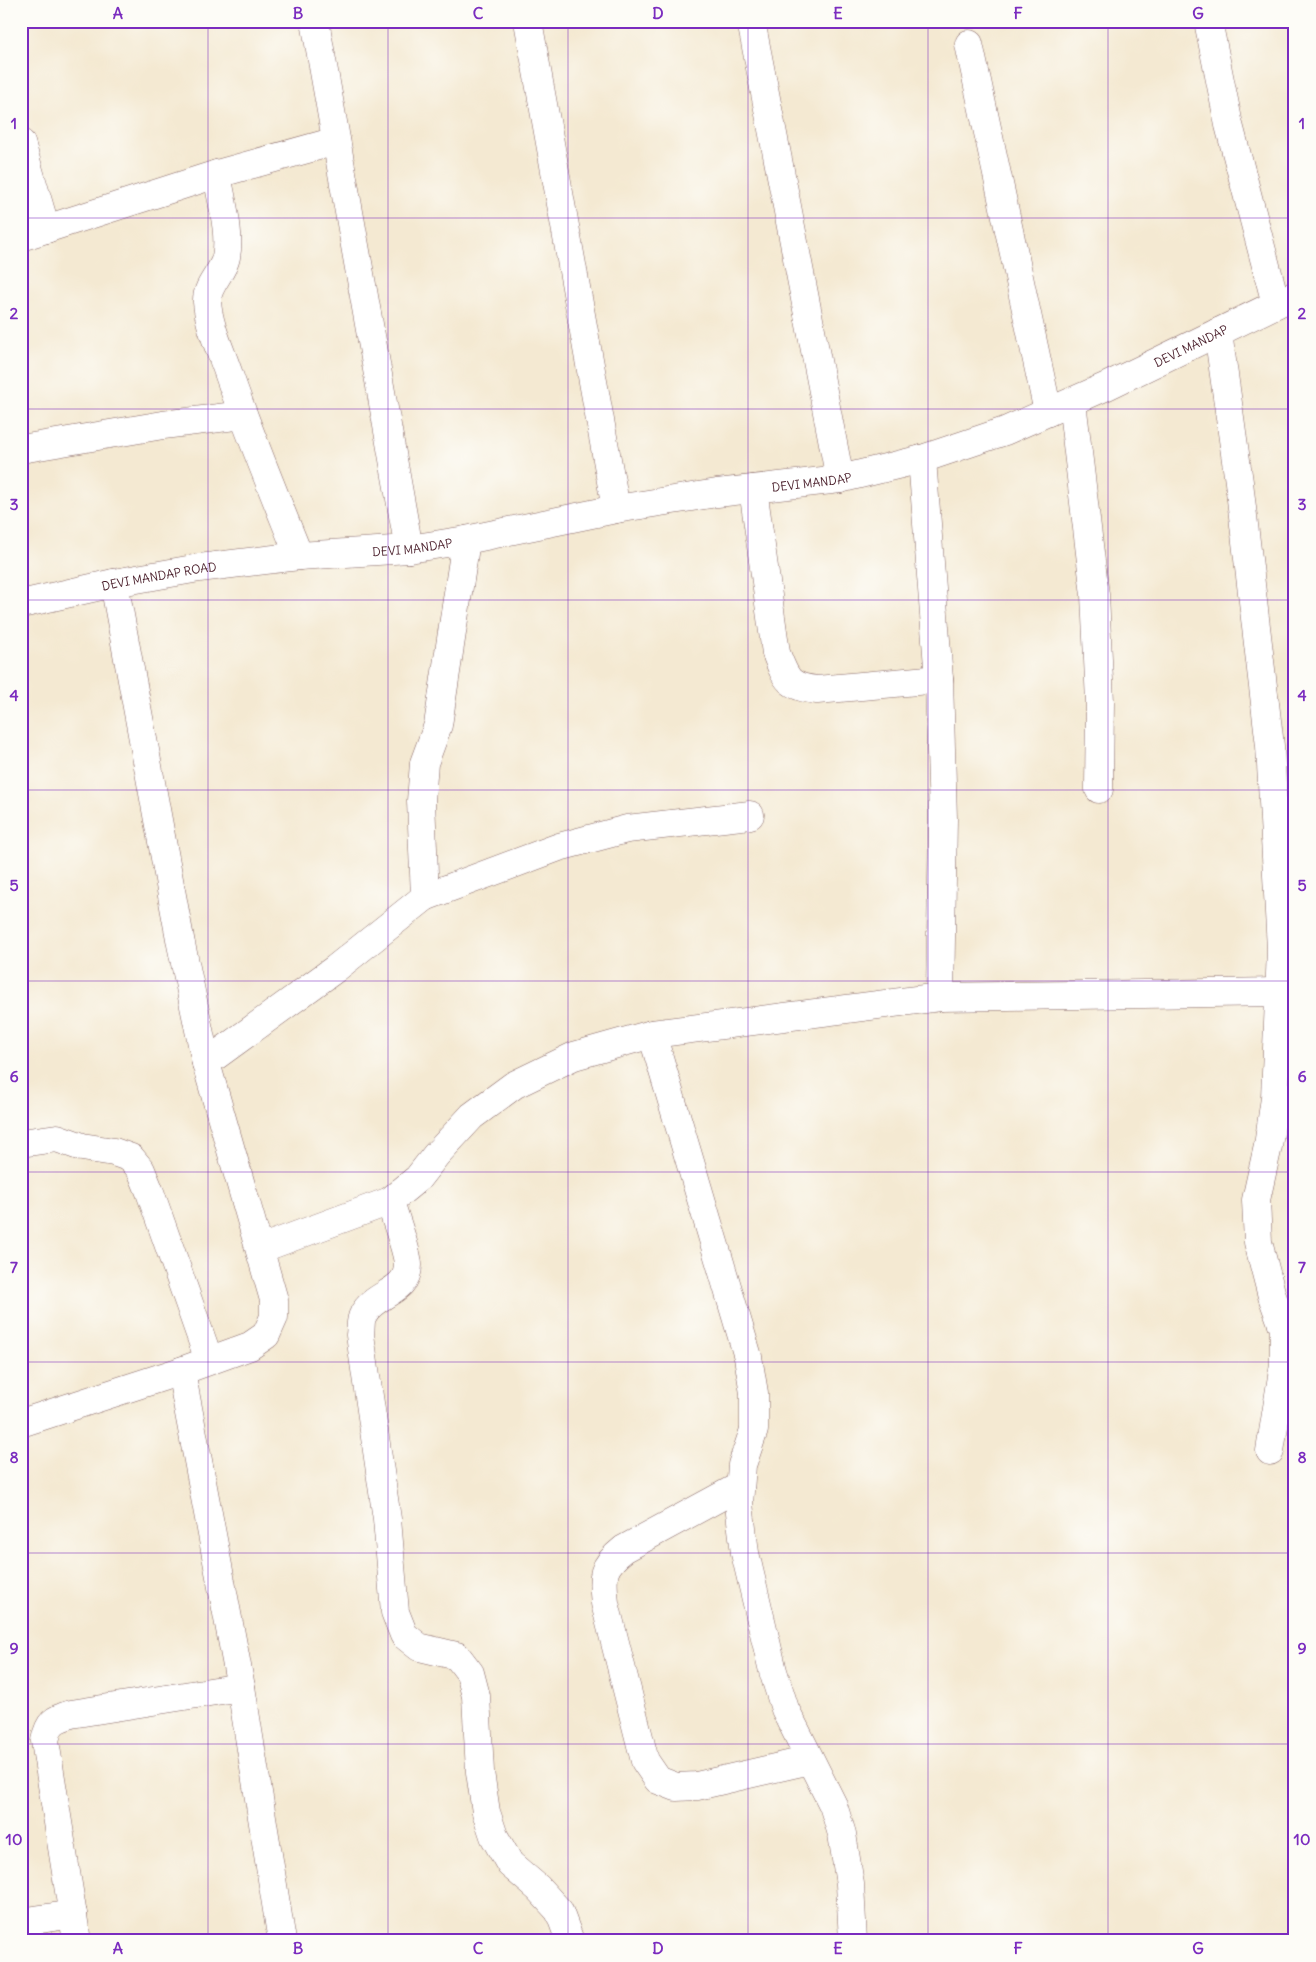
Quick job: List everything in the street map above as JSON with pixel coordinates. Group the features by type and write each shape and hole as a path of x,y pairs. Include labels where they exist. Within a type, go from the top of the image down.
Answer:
{"street":[{"path":"315,21 409,549"},
{"path":"528,21 616,509"},
{"path":"751,21 840,479"},
{"path":"1208,21 1228,124 1285,300"},
{"path":"969,44 1060,407 1095,595 1100,702 1099,789"},
{"path":"21,143 34,233 216,174 336,141"},
{"path":"216,174 228,245 226,259 220,273 211,285 207,299 210,319 243,415 299,556"},
{"name":"DEVI MANDAP","path":"299,556 409,549 466,540 616,509 753,489 840,479 922,459 1005,431 1060,407 1285,300"},
{"path":"1218,332 1239,482 1270,746 1281,949 1275,1098 1268,1146 1256,1200 1258,1242 1272,1296 1284,1329 1284,1364 1270,1451"},
{"path":"21,449 164,425 243,415"},
{"path":"922,459 939,679 943,819 940,997"},
{"path":"753,489 776,653 784,675 799,688 817,690 939,679"},
{"path":"425,897 421,800 424,763 438,725 466,540"},
{"name":"DEVI MANDAP ROAD","path":"21,604 114,583 199,568 299,556"},
{"path":"21,1423 181,1371 250,1346 266,1335 274,1317 274,1300 206,1064 179,934 114,583"},
{"path":"206,1064 335,969 425,897 559,847 627,829 750,815"},
{"path":"260,1249 390,1201 418,1178 436,1155 472,1116 514,1085 574,1056 652,1034 940,997 1280,992"},
{"path":"652,1034 748,1357 754,1393 754,1430 742,1465 738,1504 745,1554 773,1671 785,1709 833,1805 842,1834 850,1884 853,1941"},
{"path":"21,1144 57,1138 82,1147 114,1152 131,1158 141,1170 150,1192 209,1360"},
{"path":"390,1201 408,1264 407,1276 400,1285 372,1303 362,1316 360,1335 387,1519 395,1612 404,1635 420,1647 457,1656 470,1673 476,1696 480,1772 486,1812 494,1836 510,1864 538,1888 559,1911 570,1941"},
{"path":"181,1371 241,1687 282,1941"},
{"path":"740,1486 624,1549 610,1560 602,1579 605,1603 642,1752 645,1761 658,1780 676,1787 697,1786 810,1760"},
{"path":"77,1941 45,1741 48,1728 56,1719 71,1714 241,1687"},
{"path":"21,1922 73,1914"}]}
